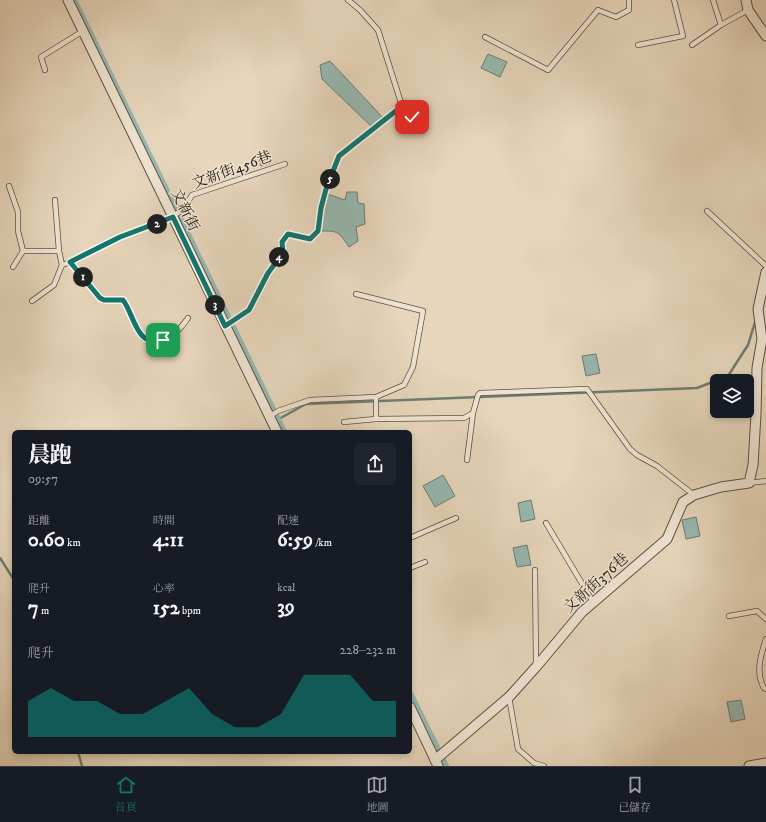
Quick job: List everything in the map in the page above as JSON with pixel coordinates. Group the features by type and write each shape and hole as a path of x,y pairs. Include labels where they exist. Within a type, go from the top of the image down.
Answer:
{"street":[{"name":"文新街","path":"68,0 271,415 276,430"},
{"path":"746,0 748,10 766,36"},
{"path":"749,483 754,465 757,368 762,339 758,313 766,272"},
{"name":"文新街376巷","path":"436,762 453,745 509,697 582,612 667,539 683,502 694,495 721,487 749,483"},
{"path":"412,712 436,762"},
{"path":"751,766 766,763"}],"lane":[{"path":"348,0 360,10 378,30 402,106 412,117"},
{"path":"485,37 548,70 598,10 616,17 629,10 629,0"},
{"path":"638,45 683,36 674,0"},
{"path":"712,0 720,25"},
{"path":"692,45 720,25 748,10"},
{"path":"45,70 41,57 83,32"},
{"path":"226,325 249,310 268,273 283,253 282,242 288,234 310,239 318,231 321,208 326,189 339,156 402,106"},
{"name":"文新街456巷","path":"62,265 120,237 174,216 182,210 192,194 285,164"},
{"path":"9,186 18,212 18,231 23,251 13,267"},
{"path":"32,300 54,285 62,265 59,251 55,200"},
{"path":"707,212 766,266"},
{"path":"23,251 59,251"},
{"path":"70,262 100,298 104,300 123,300 142,336 150,342 163,340 178,331 188,318"},
{"path":"271,415 278,411 310,400 376,398 404,385 413,367 423,310 356,294"},
{"path":"467,460 473,413 480,393 588,390 630,449 637,455 657,466 694,495"},
{"path":"376,398 376,419"},
{"path":"344,422 376,419 464,418 473,413"},
{"path":"749,483 766,481"},
{"path":"412,537 456,518"},
{"path":"546,522 593,602"},
{"path":"412,567 425,562"},
{"path":"535,570 536,667"},
{"path":"729,616 757,611 766,619"},
{"path":"766,639 759,661 761,684 766,689"},
{"path":"509,697 518,749 534,763 544,766"}],"water":[{"path":"488,54 507,62 500,77 481,68"},
{"path":"330,61 385,120 374,129 322,79 320,65"},
{"path":"267,155 270,163 261,166 258,158"},
{"path":"347,192 357,192 358,203 364,204 365,224 356,227 358,241 349,247 339,234 329,231 318,231 325,193 345,200"},
{"path":"596,354 600,373 586,376 582,356"},
{"path":"443,475 455,496 435,507 423,486"},
{"path":"531,500 535,519 521,522 518,503"},
{"path":"696,517 700,536 686,539 682,520"},
{"path":"527,545 531,565 517,567 513,548"},
{"path":"741,700 745,719 731,722 727,702"}],"waterway":[{"path":"73,0 282,430"},
{"path":"277,420 306,404 697,388 728,376 748,345 756,319"},
{"path":"0,558 12,577"},
{"path":"412,699 445,766"},
{"path":"79,754 82,766"}],"route":[{"path":"163,340 150,342 142,336 123,300 104,300 100,298 70,262 120,237 173,217 225,326 249,310 268,273 283,253 282,242 288,234 310,239 318,231 321,208 326,189 339,156 402,106 412,117"}]}
